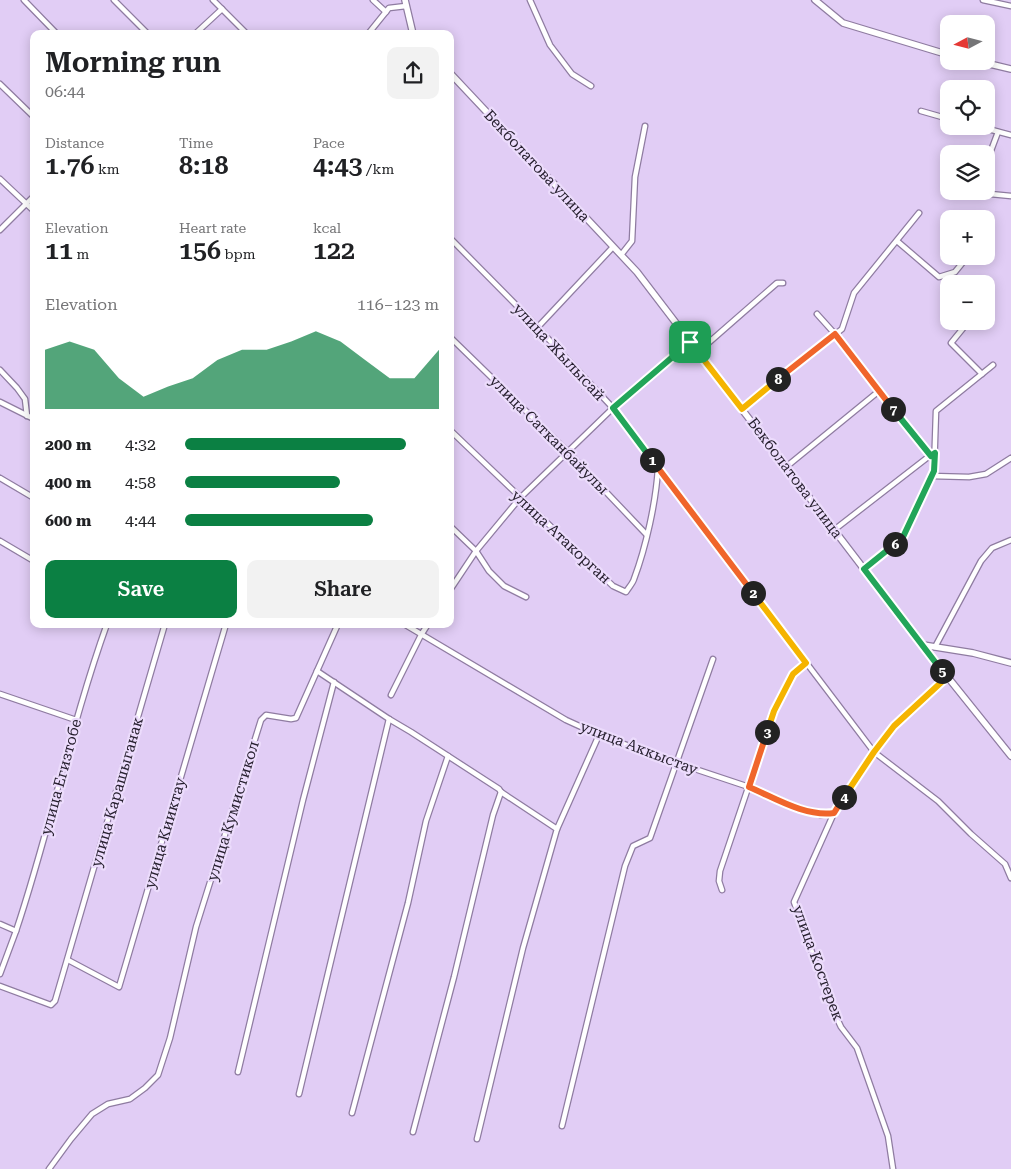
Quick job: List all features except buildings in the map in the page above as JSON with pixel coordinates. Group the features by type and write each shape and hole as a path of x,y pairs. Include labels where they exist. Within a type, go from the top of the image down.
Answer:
{"street":[{"path":"24,0 53,30"},
{"path":"114,0 144,30"},
{"path":"213,0 243,30"},
{"path":"373,0 386,12"},
{"path":"530,0 550,45 572,74 591,86"},
{"path":"815,0 842,23 940,52"},
{"path":"983,0 1011,6"},
{"path":"371,30 389,8 406,3 413,30"},
{"path":"199,30 222,9"},
{"path":"995,65 1011,69"},
{"name":"Бекболатова улица","path":"454,77 637,272 922,645 1011,756"},
{"path":"0,84 30,114"},
{"path":"921,111 940,116"},
{"path":"621,255 632,241 635,177 645,126"},
{"path":"995,131 1011,135"},
{"path":"994,145 998,132"},
{"path":"0,179 30,208"},
{"path":"995,193 1011,196"},
{"path":"0,230 30,200"},
{"path":"742,409 842,329 854,293 919,213"},
{"path":"897,241 939,277 955,272 961,265"},
{"name":"улица Жылысай","path":"454,242 613,408 874,752 938,801 1005,864 1011,878"},
{"path":"537,328 613,247"},
{"path":"698,352 777,283 783,283"},
{"path":"817,314 933,454"},
{"path":"962,330 951,343 982,374"},
{"name":"улица Сатканбайулы","path":"454,341 568,452 646,534"},
{"path":"454,584 476,551 520,498 613,408 690,342"},
{"path":"864,569 903,537 934,471 933,454 936,412 993,365"},
{"path":"0,370 25,399 27,416"},
{"path":"786,467 879,391"},
{"path":"0,403 30,417"},
{"name":"улица Атакорган","path":"454,434 613,586 626,592 634,580 646,534 657,482 658,468"},
{"path":"834,530 933,454"},
{"path":"931,476 969,477 986,474 1011,458"},
{"path":"0,478 30,496"},
{"path":"454,530 476,551 489,571 504,586 526,597"},
{"path":"935,647 981,562 992,548 1011,540"},
{"path":"0,541 30,559"},
{"name":"улица Егизтобе","path":"0,974 16,931 52,812 76,720 106,628"},
{"name":"улица Карашыганак","path":"0,986 50,1005 55,1001 164,628"},
{"name":"улица Кииктау","path":"68,960 120,987 225,628"},
{"name":"улица Кумистикол","path":"49,1169 70,1139 92,1114 108,1104 130,1099 158,1075 170,1038 196,927 261,720 266,715 296,718 336,628"},
{"name":"улица Аккыстау","path":"410,628 566,720 600,735 749,787 820,815 834,813"},
{"path":"391,695 425,628"},
{"path":"922,645 973,653 1011,663"},
{"path":"562,1126 625,866 633,846 650,838 713,659"},
{"path":"722,890 719,881 720,871 774,711 793,674 806,663"},
{"path":"318,671 558,829"},
{"name":"улица Костерек","path":"893,1169 888,1136 857,1048 841,1027 832,1008 794,902 834,813 874,752 894,726 947,677"},
{"path":"238,1072 303,800 334,682"},
{"path":"0,694 76,720"},
{"path":"299,1094 389,719"},
{"path":"477,1139 523,948 558,829 600,735"},
{"path":"352,1113 398,940 426,821 448,756"},
{"path":"413,1132 461,948 493,815 501,792"},
{"path":"0,924 16,931"}],"route":[{"path":"835,334 931,456 935,453 934,471 903,537 864,569 947,677 894,726 874,752 834,813 820,815 749,787 774,711 793,674 806,663 613,408 690,342 742,409 835,334"}]}
